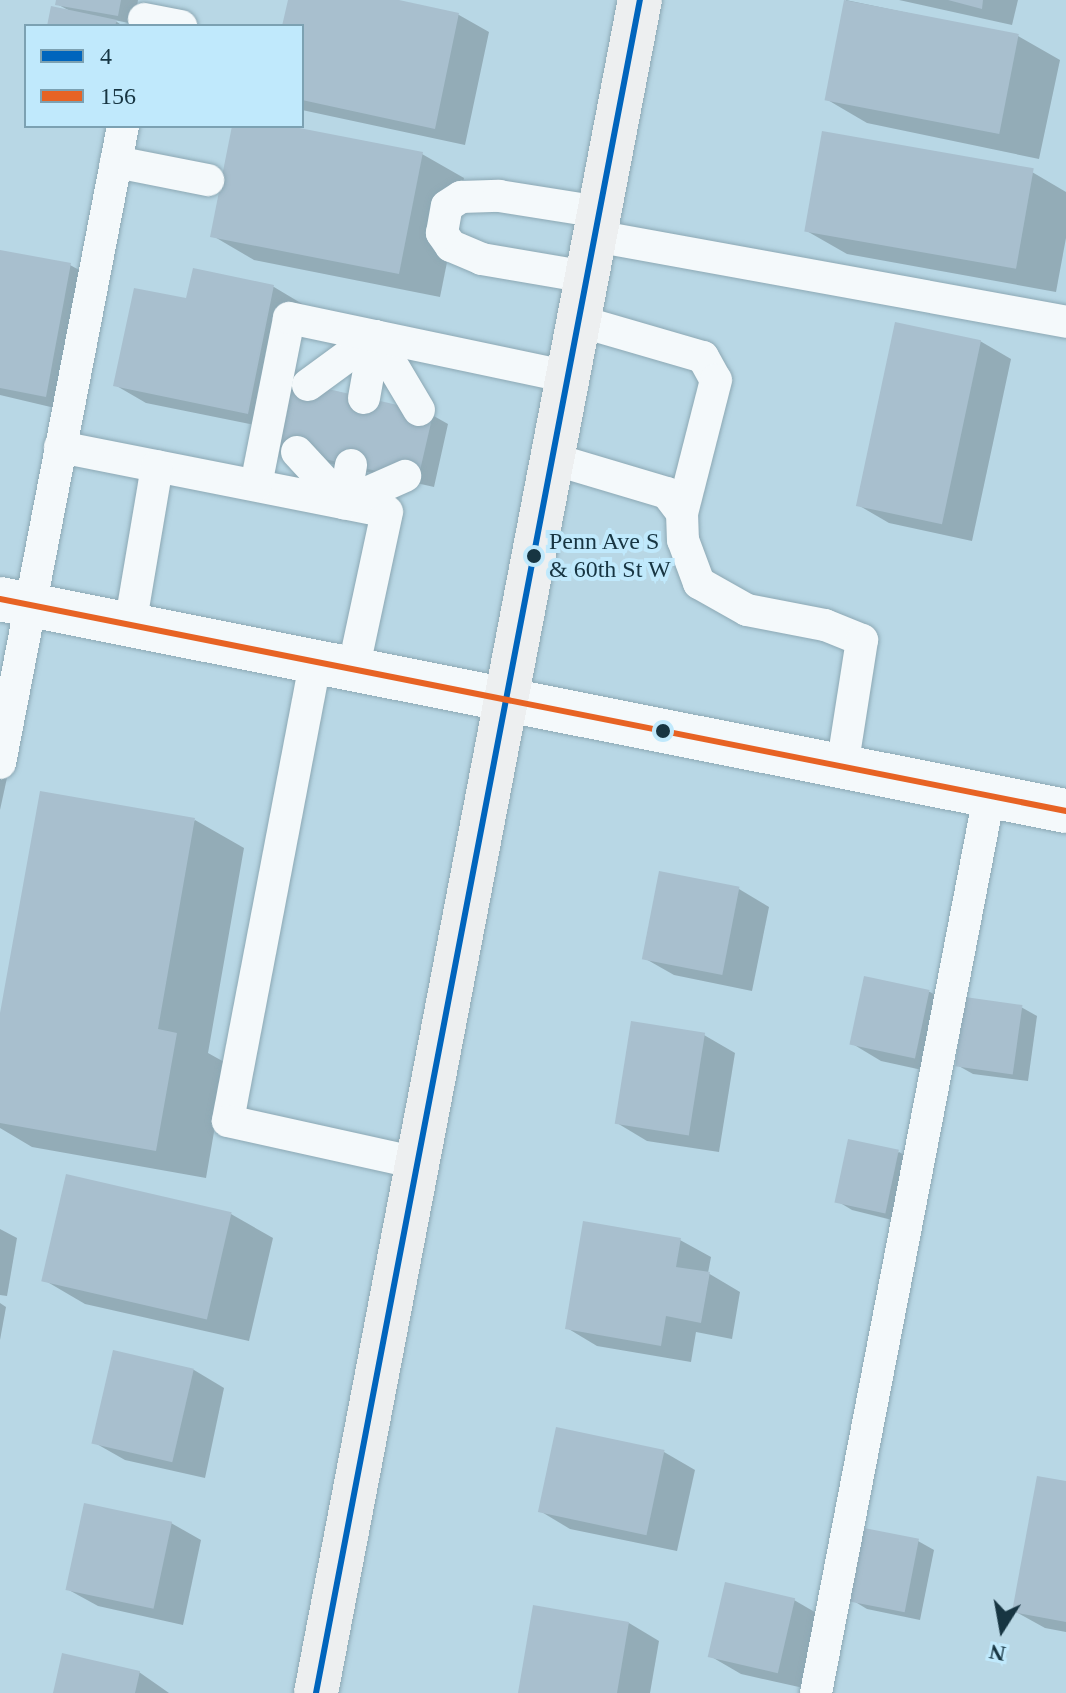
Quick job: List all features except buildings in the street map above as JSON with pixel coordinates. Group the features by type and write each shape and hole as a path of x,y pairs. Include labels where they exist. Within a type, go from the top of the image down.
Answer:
{"main road":[{"path":"316,1693 640,0"}],"street":[{"path":"15,602 1066,811"}],"lane":[{"path":"145,15 174,24"},
{"path":"0,763 15,602 60,447 123,128"},
{"path":"116,162 208,180"},
{"path":"594,241 1066,322"},
{"path":"256,485 289,318 569,377"},
{"path":"579,321 703,357 716,380 682,513 683,540 699,583 747,610 825,625 862,640 842,767"},
{"path":"308,385 375,336"},
{"path":"364,398 375,336"},
{"path":"375,336 419,410"},
{"path":"60,447 387,512 334,667 228,1121 418,1163"},
{"path":"297,452 344,503"},
{"path":"553,459 667,493 682,513"},
{"path":"344,503 351,465"},
{"path":"130,626 157,466"},
{"path":"344,503 405,476"},
{"path":"816,1693 989,796"}],"transit line":[{"name":"4","path":"316,1693 640,0"},
{"name":"156","path":"0,599 1066,811"}],"place":[{"name":"Penn Ave S & 60th St W","path":"534,556"}]}
